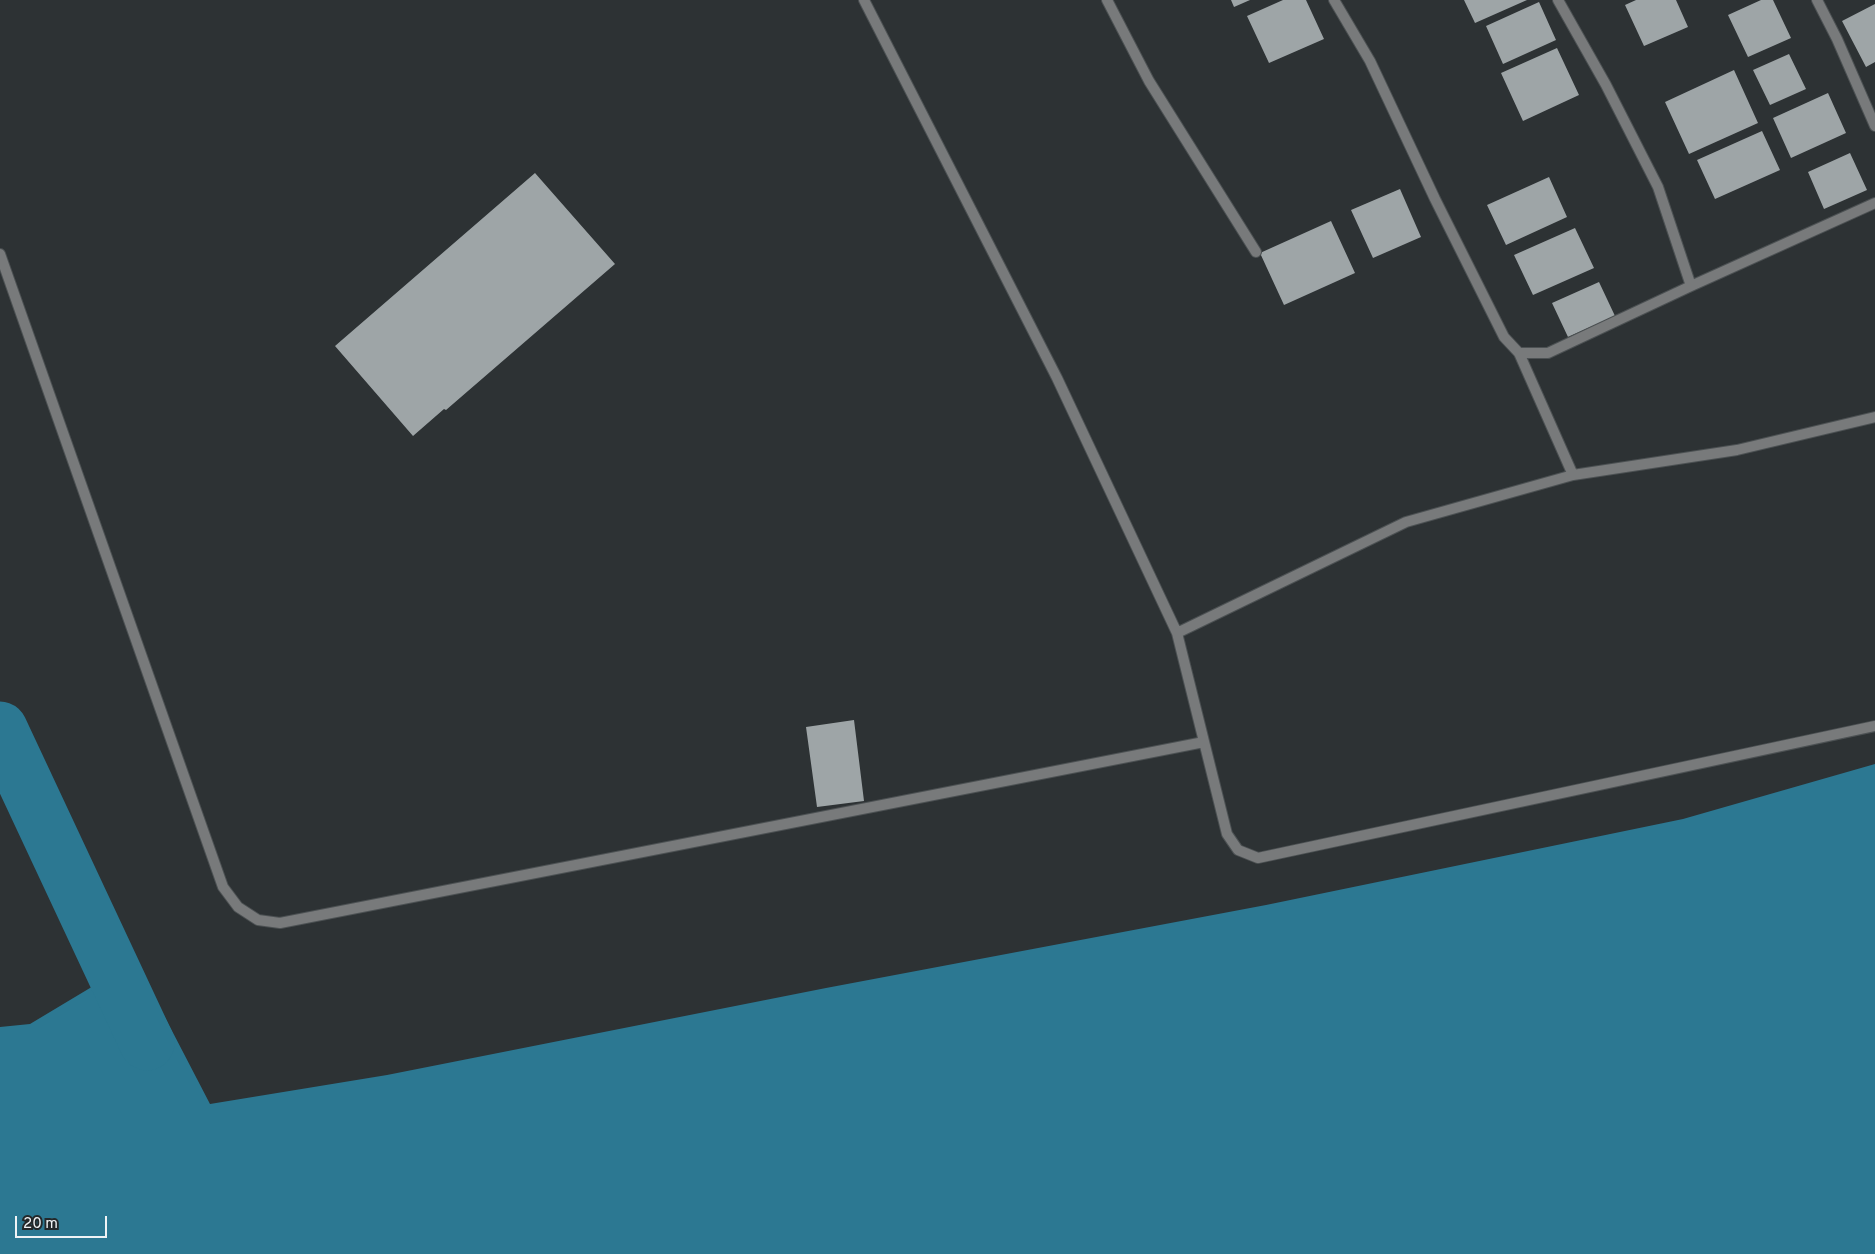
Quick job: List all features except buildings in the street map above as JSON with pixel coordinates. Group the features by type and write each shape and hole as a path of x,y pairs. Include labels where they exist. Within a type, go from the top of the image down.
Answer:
{"street":[{"path":"864,0 1057,378 1177,633 1227,834 1238,850 1258,858 1875,726"},
{"path":"1107,0 1149,81 1256,252"},
{"path":"1334,0 1370,61 1435,199 1504,338 1519,353 1573,475"},
{"path":"1558,0 1606,85 1658,187 1691,286"},
{"path":"1817,0 1837,39 1875,126"},
{"path":"1519,353 1548,353 1691,286 1875,204"},
{"path":"0,254 224,887 238,907 258,920 280,923 1204,742"},
{"path":"1177,633 1406,522 1573,475 1737,450 1875,417"}],"water":[{"path":"1875,764 1875,1254 0,1254 0,1027 30,1024 115,973 143,975 210,1104 387,1075 826,988 1266,905 1683,819"}],"waterway":[{"path":"0,729 147,1043"}]}
